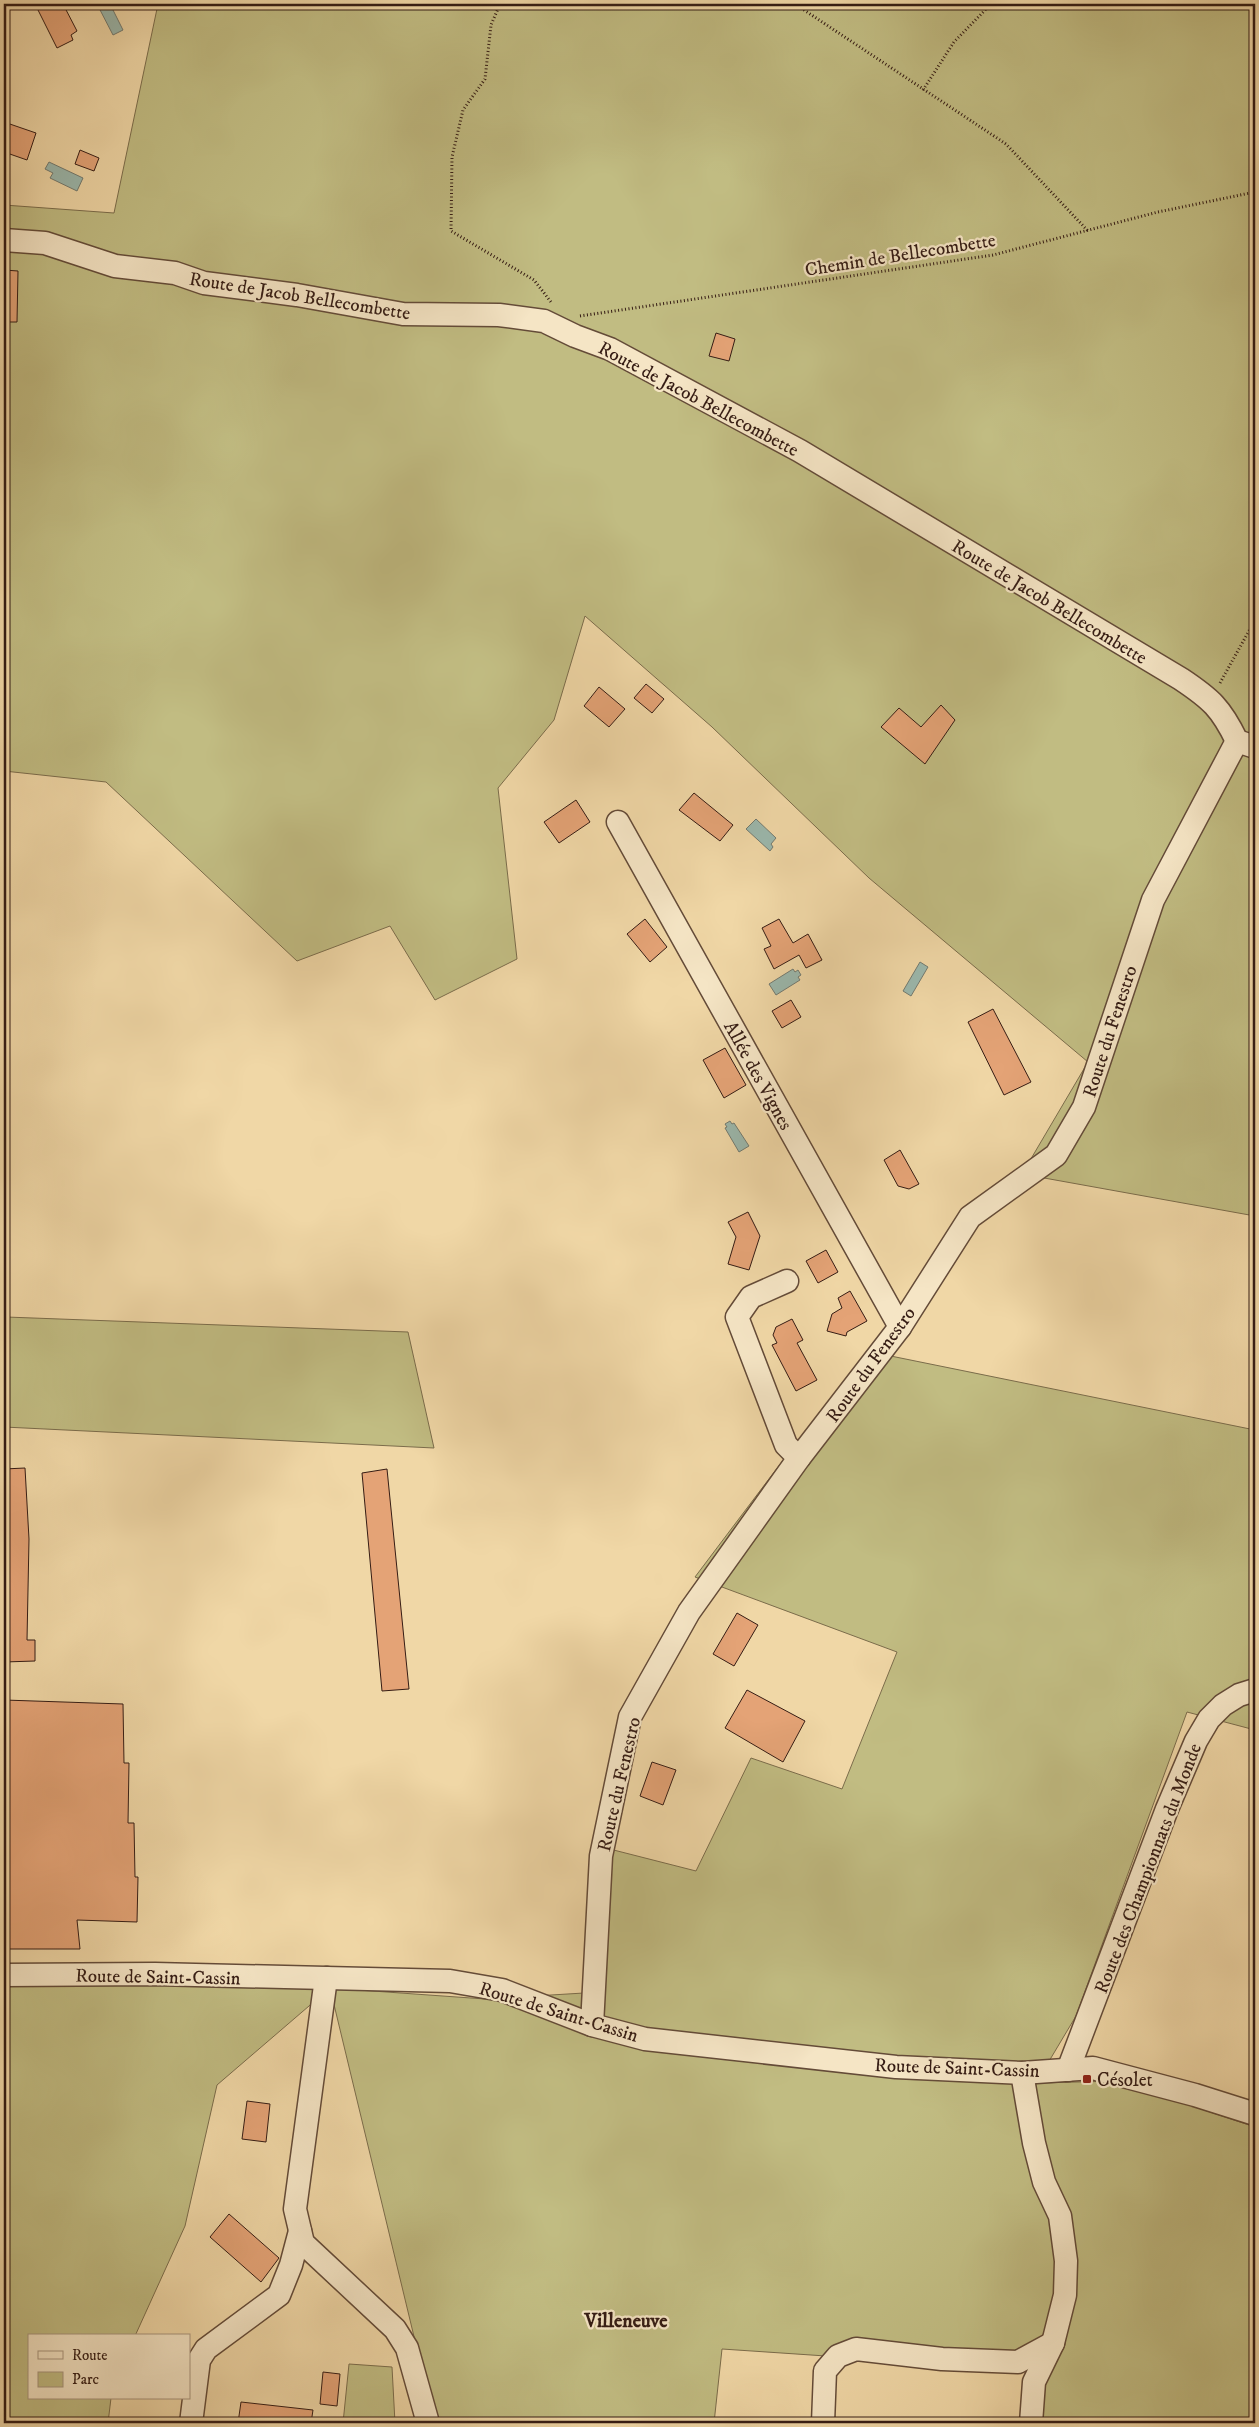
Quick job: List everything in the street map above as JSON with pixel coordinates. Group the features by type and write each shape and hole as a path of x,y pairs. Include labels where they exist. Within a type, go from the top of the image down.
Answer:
{"street":[{"name":"Route de Jacob Bellecombette","path":"4,240 45,243 115,266 175,274 204,283 297,295 403,314 499,315 548,312 575,336 610,349 800,451 1181,678 1210,699 1246,744"},
{"name":"Route du Fenestro","path":"592,2025 601,1856 630,1716 689,1612 800,1458 900,1327 970,1217 1056,1155 1084,1107 1153,900 1246,744"},
{"name":"Allée des Vignes","path":"618,822 900,1327"},
{"path":"787,1281 751,1297 737,1317 786,1445 800,1458"},
{"name":"Route des Championnats du Monde","path":"1068,2070 1167,1809 1196,1741 1208,1720 1223,1705 1239,1695 1255,1690"},
{"name":"Route de Saint-Cassin","path":"4,1975 154,1974 450,1981 502,1990 592,2025 645,2039 876,2065 1022,2073 1093,2068 1195,2095 1255,2114"},
{"path":"326,1978 295,2209 300,2231 303,2243 394,2330 406,2348 428,2423"},
{"path":"1022,2073 1042,2172 1060,2216 1066,2261 1065,2295 1054,2344 1034,2382 1031,2423"},
{"path":"190,2423 199,2360 206,2349 279,2295 291,2265 300,2231"},
{"path":"823,2423 825,2371 838,2356 856,2349 942,2359 1018,2362 1054,2344"}],"path":[{"path":"500,4 491,25 486,79 463,110 452,157 451,232 534,280 548,312"},
{"path":"795,4 1006,144 1088,231"},
{"path":"923,90 954,42 991,4"},
{"name":"Chemin de Bellecombette","path":"548,312 993,255 1158,212 1255,192"},
{"path":"1210,699 1255,620"}],"green space":[{"path":"158,4 1255,4 1255,1216 1022,1174 1088,1062 869,878 712,727 585,616 554,720 498,788 517,959 435,1000 390,926 297,961 106,782 4,771 4,205 114,213"},
{"path":"4,1270 6,1317 408,1332 434,1448 4,1427"},
{"path":"871,1352 1255,1430 1255,1730 1187,1712 1076,2016 1036,2083 1117,2081 1255,2127 1255,2423 1038,2423 1040,2401 1048,2371 722,2349 714,2423 441,2423 431,2407 330,1988 485,1999 584,1993 594,1845 696,1871 751,1758 842,1789 897,1652 695,1577 784,1459"},
{"path":"4,1977 330,1988 217,2085 185,2226 136,2334 28,2334 28,2400 111,2400 108,2423 4,2423"},
{"path":"349,2364 392,2367 395,2423 343,2423"}],"shaded area":[{"path":"110,4 123,30 113,35 98,6"},
{"path":"49,162 83,178 77,191 50,178 53,173 45,169"},
{"path":"756,819 776,838 771,844 773,847 770,851 746,829"},
{"path":"920,962 928,967 911,996 903,991"},
{"path":"793,969 795,972 798,970 801,975 798,977 800,980 776,995 769,984"},
{"path":"730,1121 732,1124 734,1123 749,1146 739,1152 725,1128 727,1127 725,1124"}],"building":[{"path":"35,4 63,4 77,31 71,35 73,40 57,48"},
{"path":"4,122 36,133 27,160 4,152"},
{"path":"80,150 99,158 94,171 75,164"},
{"path":"4,270 18,271 17,322 4,322"},
{"path":"716,333 735,339 729,361 709,356"},
{"path":"646,684 664,699 652,713 634,698"},
{"path":"599,687 625,709 609,727 584,706"},
{"path":"941,705 955,720 925,764 881,727 899,708 921,727"},
{"path":"694,793 733,825 720,841 679,810"},
{"path":"576,800 590,822 559,843 544,822"},
{"path":"645,919 667,947 650,962 627,934"},
{"path":"779,919 793,943 808,934 822,960 806,968 799,955 774,969 764,949 771,946 762,928"},
{"path":"791,1000 801,1017 782,1028 772,1011"},
{"path":"993,1009 1031,1082 1004,1095 968,1022"},
{"path":"725,1048 746,1085 724,1098 703,1060"},
{"path":"900,1150 919,1184 909,1189 898,1186 884,1160"},
{"path":"748,1212 760,1236 749,1270 728,1264 736,1237 728,1222"},
{"path":"826,1250 838,1272 818,1283 806,1261"},
{"path":"850,1291 867,1321 847,1332 846,1336 827,1331 832,1314 842,1308 838,1298"},
{"path":"792,1319 803,1340 797,1343 817,1380 796,1391 772,1345 777,1343 773,1335 776,1327"},
{"path":"25,1468 29,1539 27,1640 35,1640 35,1661 4,1662 4,1469"},
{"path":"387,1469 409,1689 382,1691 362,1473"},
{"path":"737,1613 758,1625 734,1666 713,1654"},
{"path":"747,1690 805,1721 783,1762 725,1728"},
{"path":"4,1700 123,1704 124,1763 129,1763 128,1823 134,1823 135,1877 138,1877 137,1922 77,1920 80,1949 4,1949"},
{"path":"652,1762 676,1770 663,1805 640,1796"},
{"path":"247,2101 270,2104 266,2142 242,2139"},
{"path":"229,2214 279,2258 261,2282 210,2237"},
{"path":"323,2372 340,2374 337,2406 320,2404"},
{"path":"241,2402 313,2410 311,2423 238,2423"}],"place":[{"name":"Césolet","path":"1087,2079"}],"district":[{"name":"Villeneuve","path":"626,2320"}]}
